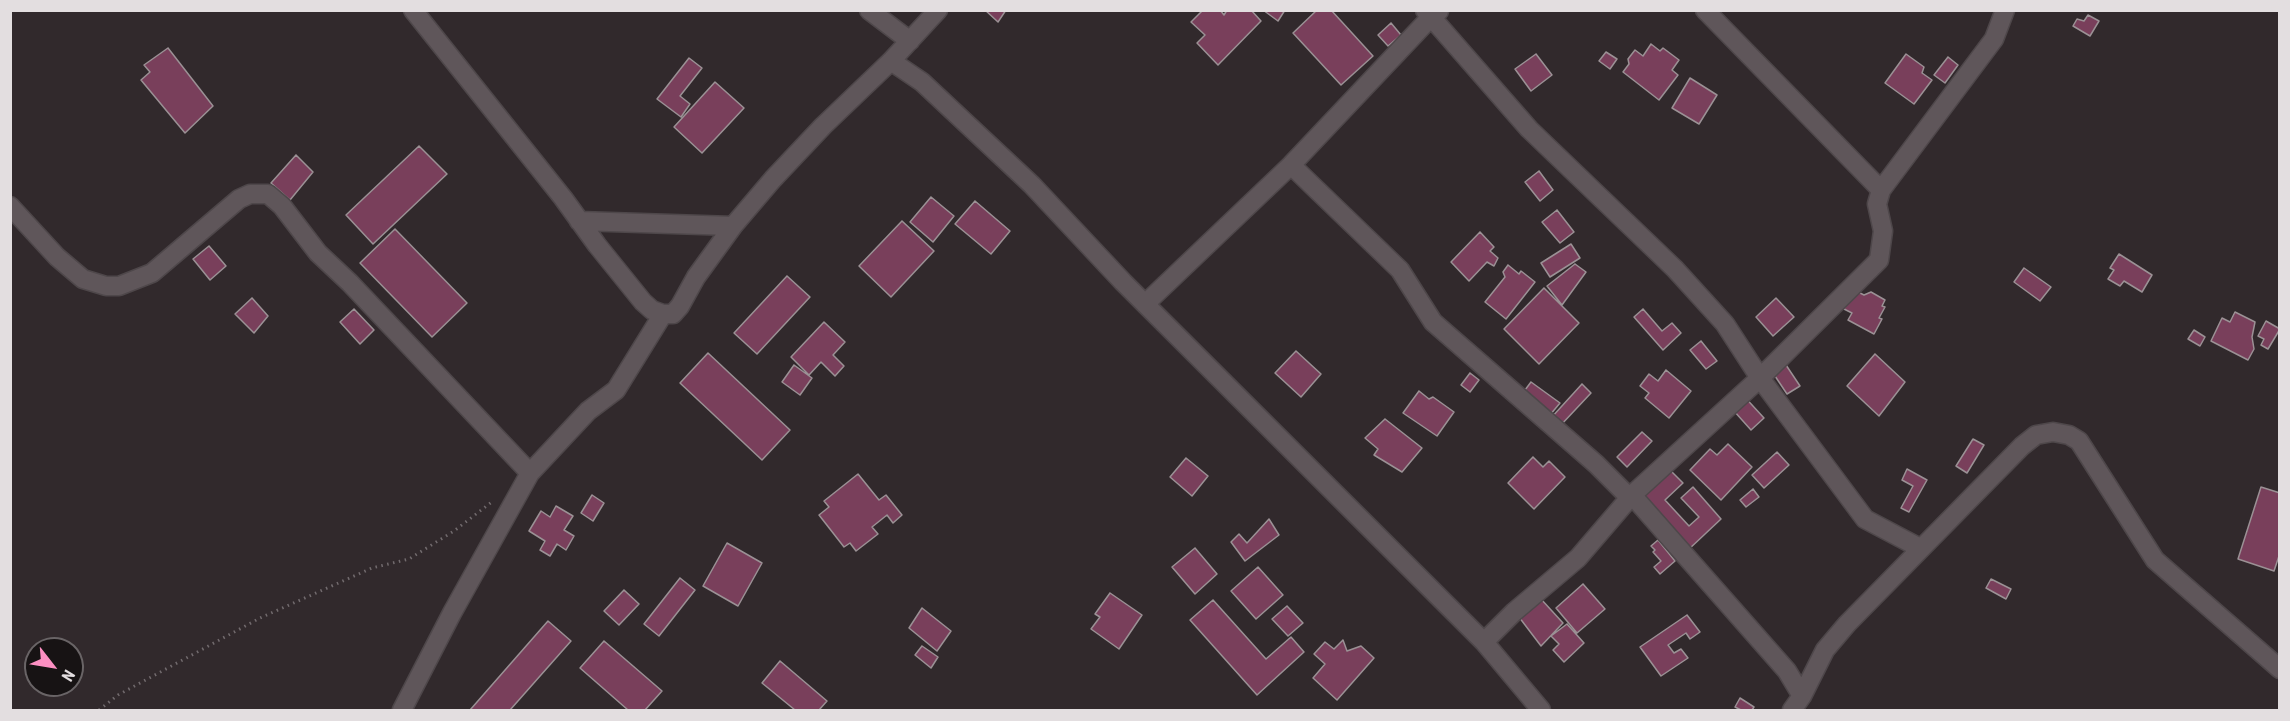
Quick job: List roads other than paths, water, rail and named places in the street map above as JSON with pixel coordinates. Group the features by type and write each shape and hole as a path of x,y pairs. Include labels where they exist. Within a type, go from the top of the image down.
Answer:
{"street":[{"path":"413,10 536,163 642,302 663,315 673,314 681,306 696,277 733,226 823,126 891,61 938,10"},
{"path":"869,10 910,41"},
{"path":"1705,10 1881,190"},
{"path":"1484,642 1514,612 1578,558 1631,497 1760,378 1879,260 1882,231 1877,204 1881,190 1994,39 2005,10"},
{"path":"1145,304 1291,165 1432,13 1529,129 1675,269 1725,324 1760,378 1865,519 1920,549"},
{"path":"891,61 922,82 1032,185 1145,304 1484,642 1541,711"},
{"path":"1291,165 1400,270 1433,322 1631,497 1787,671 1797,703"},
{"path":"10,206 57,257 83,279 106,286 118,286 152,273 239,199 250,194 268,194 282,206 318,253 350,283 530,473"},
{"path":"579,221 733,226"},
{"path":"402,711 452,613 530,473 588,411 616,390 663,315"},
{"path":"1797,703 1825,650 1847,624 2022,446 2036,435 2053,432 2069,435 2079,441 2155,560 2280,669"}]}
